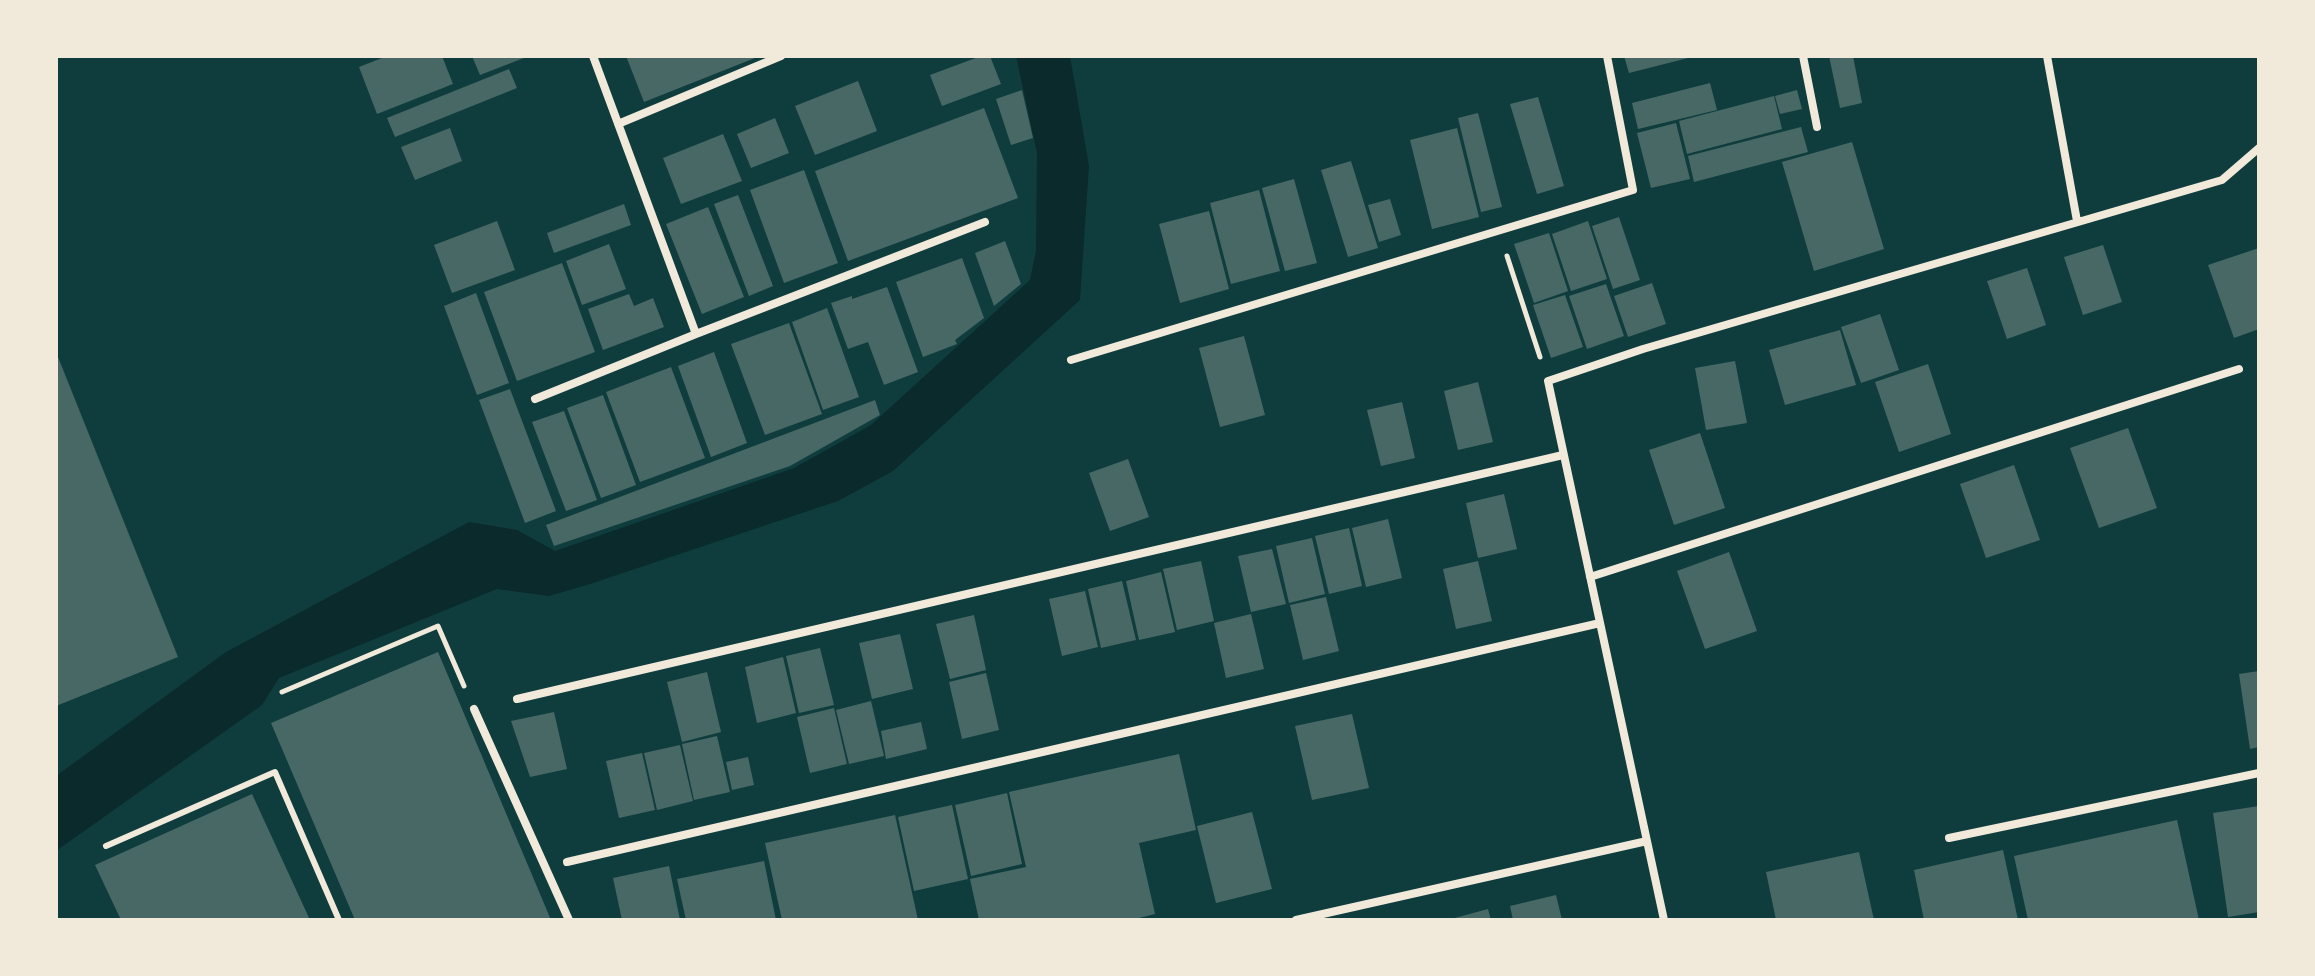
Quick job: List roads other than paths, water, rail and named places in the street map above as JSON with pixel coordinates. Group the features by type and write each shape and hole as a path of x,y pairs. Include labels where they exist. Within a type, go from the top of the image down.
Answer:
{"street":[{"path":"593,56 696,334"},
{"path":"618,124 781,56"},
{"path":"1071,360 1633,190 1607,56"},
{"path":"1803,56 1817,127"},
{"path":"2047,56 2077,221"},
{"path":"1664,920 1548,381 1643,349 2222,180 2259,148"},
{"path":"535,399 985,222"},
{"path":"1590,577 2239,369"},
{"path":"517,699 1563,455"},
{"path":"567,862 1600,623"},
{"path":"474,709 569,920"},
{"path":"1949,838 2259,773"},
{"path":"1296,920 1647,841"}],"lane":[{"path":"106,846 275,772 339,920"}],"water":[{"path":"1016,56 1070,56 1089,166 1080,300 893,471 838,501 590,584 549,596 497,589 279,678 262,705 56,851 56,776 226,652 469,522 517,530 555,551 794,468 871,425 1030,280 1036,251 1037,153"}]}
